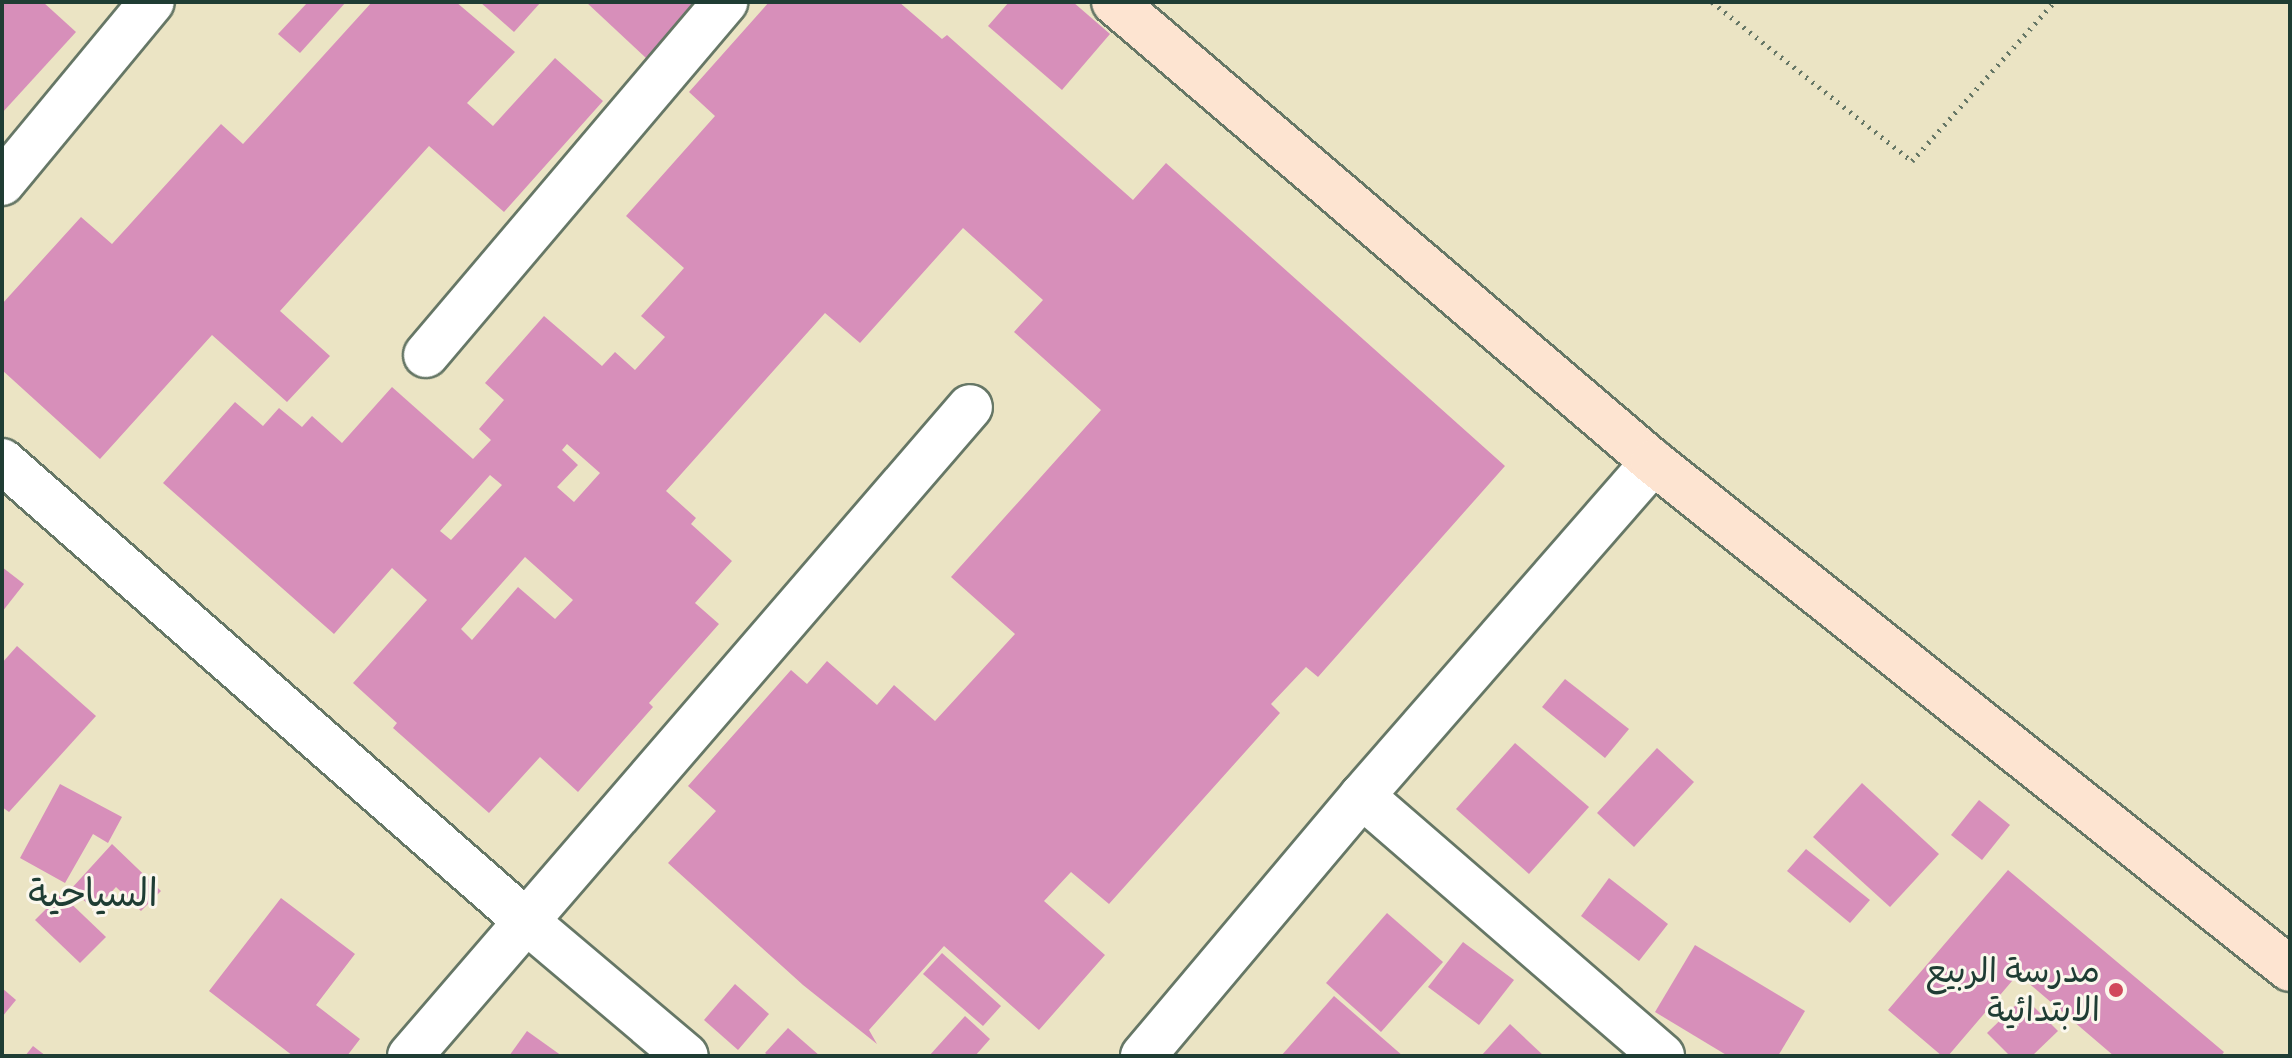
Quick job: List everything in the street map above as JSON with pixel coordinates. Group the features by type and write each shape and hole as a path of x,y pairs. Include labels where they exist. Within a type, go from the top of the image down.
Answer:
{"street":[{"path":"2,183 152,2"},
{"path":"426,355 725,2"},
{"path":"1114,2 1653,462 2290,969"},
{"path":"410,1056 970,407"},
{"path":"2,461 526,921 686,1056"},
{"path":"1143,1056 1362,796 1653,462"},
{"path":"1362,796 1662,1056"}],"path":[{"path":"1712,2 1912,161 2054,2"}],"building":[{"path":"2,2 43,2 76,32 2,113"},
{"path":"308,2 346,2 300,53 278,34"},
{"path":"372,2 456,2 515,52 467,103 493,126 555,58 603,101 504,212 429,146 280,311 330,356 287,402 212,335 100,459 2,370 2,304 81,217 112,244 221,124 243,144"},
{"path":"480,2 541,2 514,32"},
{"path":"586,2 697,2 646,58"},
{"path":"769,2 899,2 942,39 947,35 1133,200 1166,163 1505,466 1318,677 1306,667 1271,704 1280,713 1109,904 1071,872 1044,901 1105,955 1039,1030 944,946 869,1030 877,1044 803,985 668,863 716,811 688,786 791,670 807,684 827,661 877,705 894,685 935,721 1015,634 951,577 1101,410 1014,332 1043,300 963,228 860,343 825,313 666,491 696,518 691,524 732,561 695,603 719,624 649,703 653,707 578,792 540,757 489,813 393,728 397,723 353,683 427,600 392,568 334,634 163,483 235,402 263,426 279,408 302,427 312,416 342,443 392,387 473,459 491,440 479,429 504,400 485,383 544,316 602,366 615,352 635,370 665,337 641,316 684,268 626,216 715,116 689,92","holes":["567,444 600,473 574,502 557,487 578,465 562,450","490,475 502,485 451,540 440,531","525,557 573,600 555,619 518,587 472,640 461,629"]},
{"path":"1009,2 1073,2 1110,34 1062,90 988,26"},
{"path":"2,567 24,584 2,612"},
{"path":"17,646 96,716 9,812 2,807 2,663"},
{"path":"1565,679 1629,729 1605,758 1542,707"},
{"path":"1515,743 1589,807 1529,874 1456,809"},
{"path":"1657,748 1694,782 1634,847 1597,813"},
{"path":"1862,783 1939,854 1890,907 1813,837"},
{"path":"60,784 122,817 108,843 93,834 65,883 20,858"},
{"path":"1979,800 2010,825 1982,860 1951,835"},
{"path":"112,844 161,891 141,911 116,887 95,910 71,889"},
{"path":"1806,849 1870,900 1850,923 1787,871"},
{"path":"2008,870 2224,1052 2221,1056 2114,1056 2018,974 1948,1056 1942,1056 1888,1010"},
{"path":"1609,878 1668,924 1639,961 1581,916"},
{"path":"61,894 106,937 80,963 35,920"},
{"path":"281,898 355,954 316,1005 360,1039 347,1056 293,1056 209,991"},
{"path":"1387,913 1443,962 1381,1032 1326,983"},
{"path":"1463,942 1514,980 1479,1025 1428,987"},
{"path":"1695,945 1805,1011 1778,1056 1728,1056 1655,1012"},
{"path":"942,953 1001,1006 983,1026 923,974"},
{"path":"735,984 769,1014 738,1050 704,1020"},
{"path":"2,988 16,1000 2,1017"},
{"path":"1334,996 1403,1056 1281,1056"},
{"path":"2024,997 2058,1031 2032,1056 2010,1056 1987,1033"},
{"path":"965,1016 990,1039 975,1056 929,1056"},
{"path":"1510,1024 1544,1056 1481,1056"},
{"path":"788,1028 820,1056 769,1056 765,1053"},
{"path":"527,1031 562,1056 509,1056"},
{"path":"33,1046 46,1056 25,1056"}],"place":[{"name":"مدرسة الربيع الابتدائية","path":"2116,990"}],"district":[{"name":"السياحية","path":"93,894"}]}
